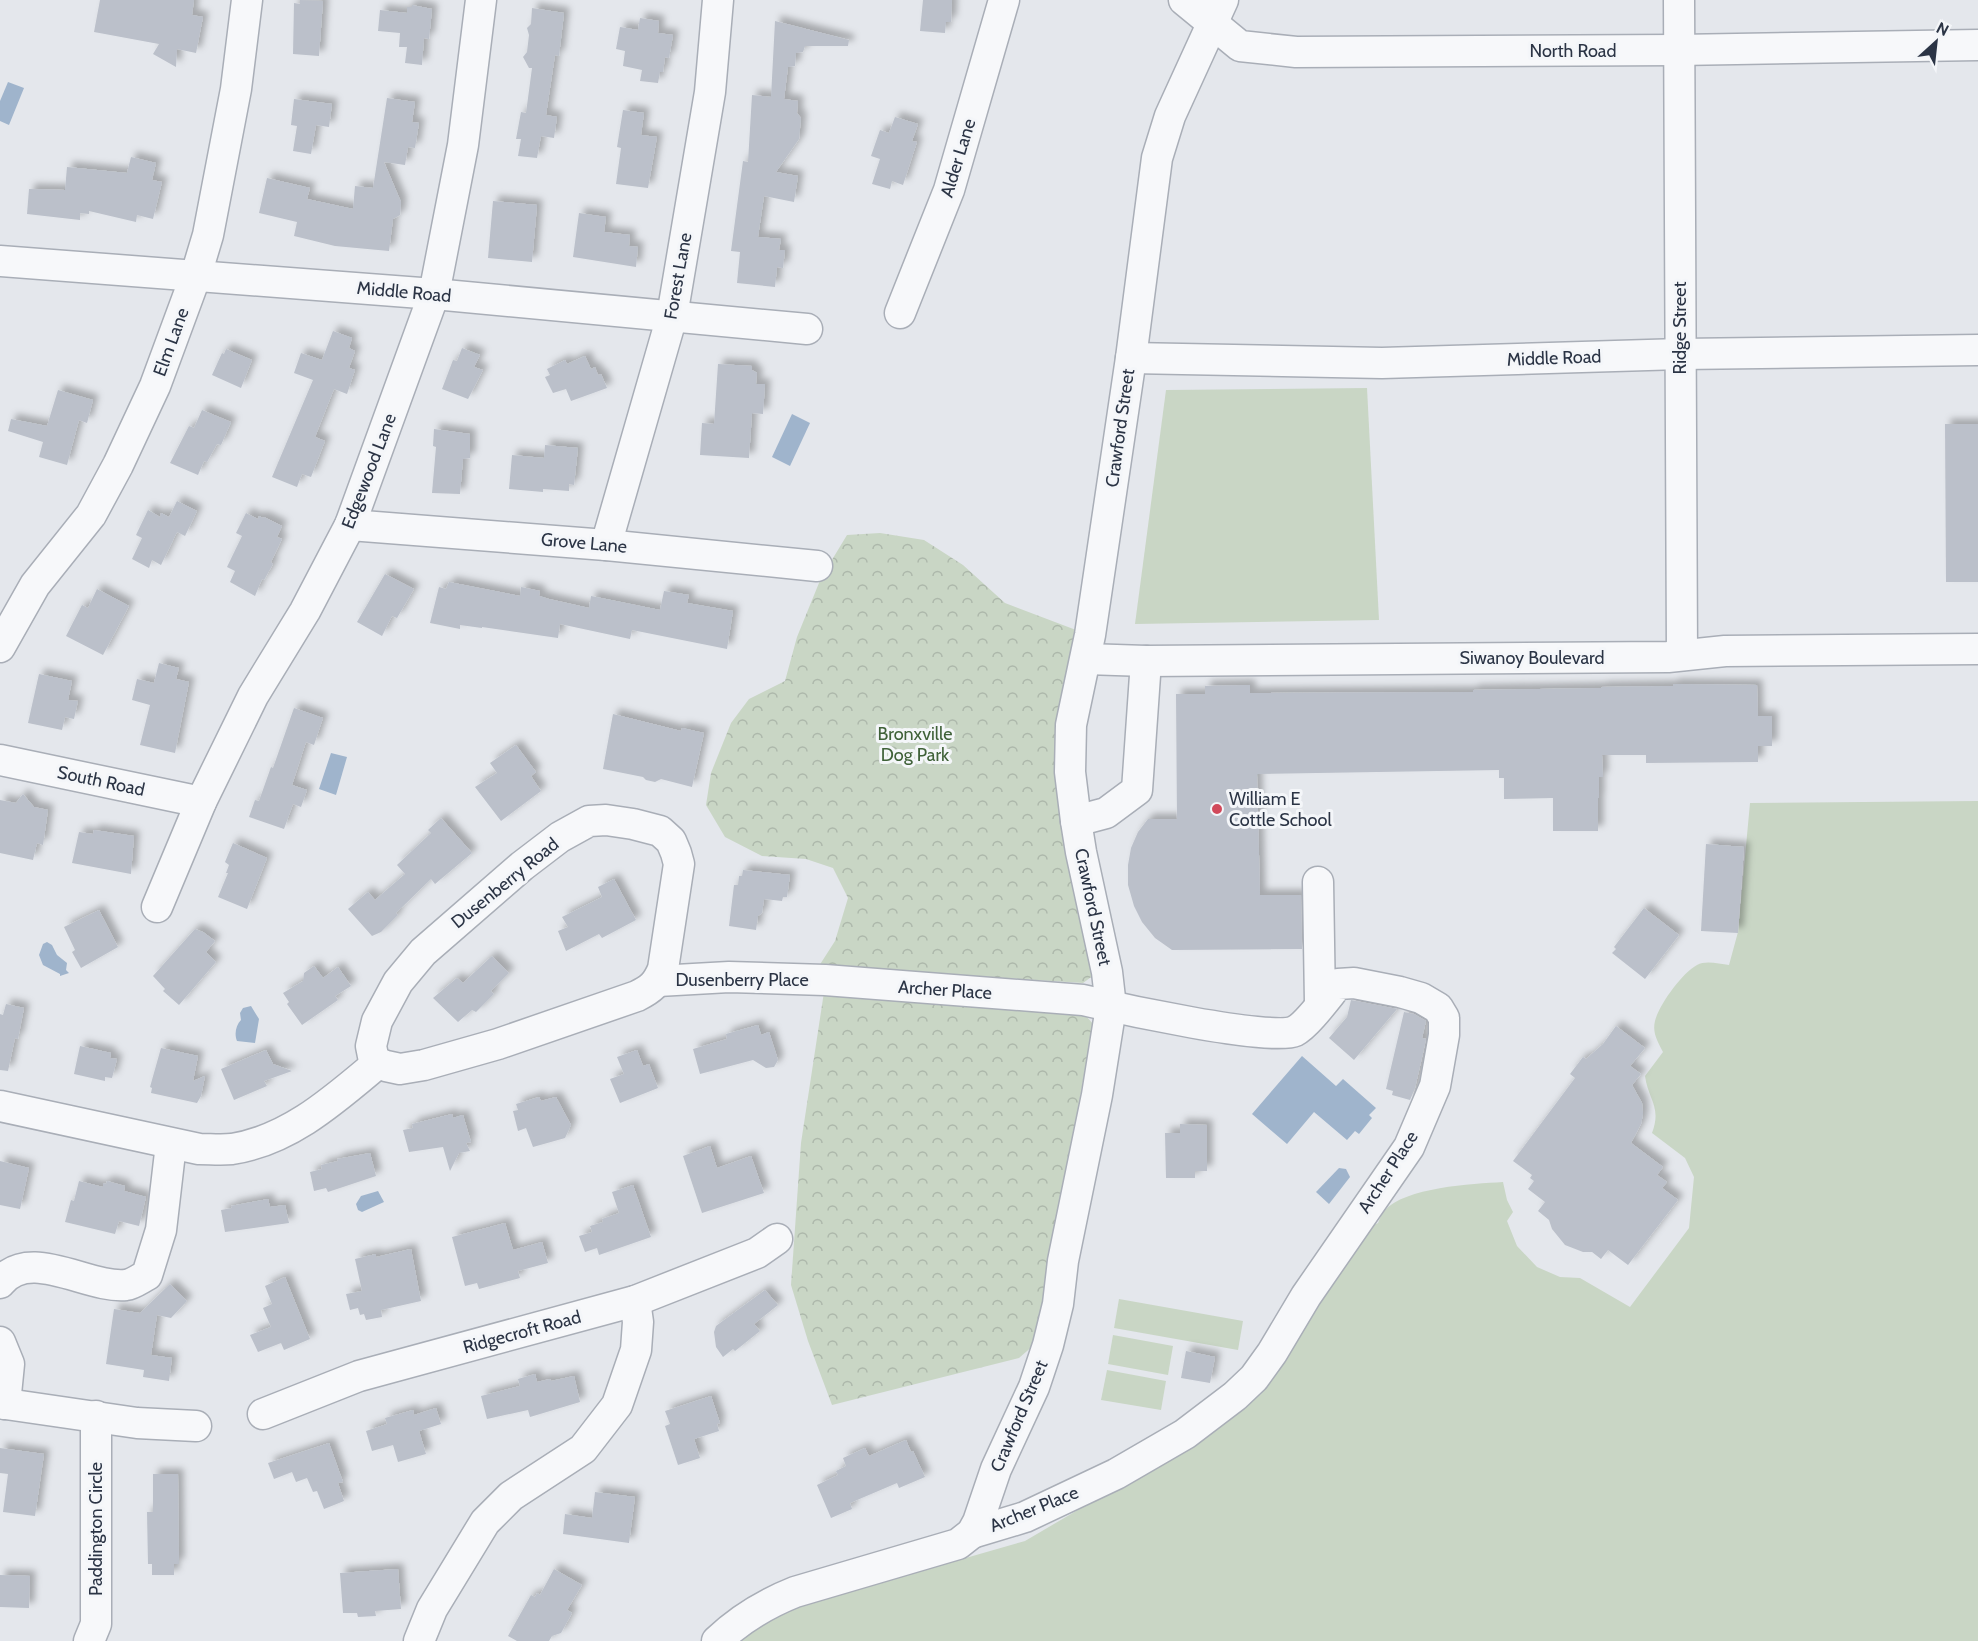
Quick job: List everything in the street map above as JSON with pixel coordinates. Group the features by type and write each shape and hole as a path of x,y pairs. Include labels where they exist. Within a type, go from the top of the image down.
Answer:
{"street":[{"name":"Elm Lane","path":"0,647 35,585 91,515 155,386 196,275 208,234 236,89 247,0"},
{"name":"Edgewood Lane","path":"157,908 201,802 254,696 305,611 350,525 434,294 463,145 481,0"},
{"name":"Forest Lane","path":"606,545 672,316 710,92 718,0"},
{"name":"Alder Lane","path":"900,313 949,190 1004,0"},
{"name":"North Road","path":"1184,0 1218,11 1240,46 1296,52 1678,50 1978,45"},
{"name":"Ridge Street","path":"1679,0 1682,655"},
{"name":"Crawford Street","path":"972,1533 996,1469 1034,1387 1048,1345 1058,1304 1063,1261 1097,1095 1111,1007 1107,972 1076,820 1070,772 1071,725 1086,659 1131,358 1157,158 1170,116 1218,11"},
{"name":"Middle Road","path":"0,261 434,294 807,329"},
{"name":"Middle Road","path":"1131,358 1382,363 1681,354 1978,350"},
{"name":"Grove Lane","path":"350,525 606,545 817,566"},
{"name":"Siwanoy Boulevard","path":"1086,659 1146,661 1682,655 1725,651 1978,649"},
{"path":"1076,820 1106,813 1137,790 1146,661"},
{"name":"South Road","path":"0,760 201,802"},
{"name":"Dusenberry Road","path":"378,1063 373,1056 371,1046 377,1021 398,982 423,952 522,866 560,837 589,821 606,820 633,824 660,831 671,841 679,864 663,969 658,981"},
{"path":"1318,882 1320,1003"},
{"name":"Dusenberry Place","path":"658,981 729,977 825,981"},
{"path":"0,1106 171,1144 199,1149 230,1149 254,1144 280,1134 324,1106 378,1063 400,1069 498,1044 637,996 658,981"},
{"name":"Archer Place","path":"825,981 1083,1000 1253,1032 1283,1034 1296,1030 1338,984 1354,983 1421,998 1438,1008 1444,1018 1444,1035 1435,1086 1409,1147 1312,1286 1272,1353 1254,1378 1236,1396 1185,1434 1116,1474 1025,1517 972,1533"},
{"path":"0,1283 6,1275 27,1267 52,1270 104,1284 128,1285 147,1275 160,1230 171,1144"},
{"name":"Ridgecroft Road","path":"262,1414 359,1376 635,1301 757,1253 777,1239"},
{"path":"418,1641 432,1609 486,1522 512,1496 583,1449 617,1405 636,1350 638,1322 635,1301"},
{"path":"0,1342 9,1364 3,1404 137,1423 196,1426"},
{"name":"Paddington Circle","path":"89,1641 96,1624 96,1416"},
{"path":"717,1641 770,1602 795,1592 958,1544 972,1533"}],"green space":[{"path":"1367,388 1379,620 1135,624 1166,390"},
{"name":"Bronxville Dog Park","path":"880,533 924,540 963,565 1005,603 1076,630 1094,975 1083,983 819,966 835,941 848,898 833,868 806,859 762,856 725,837 706,805 711,773 731,723 749,699 785,681 797,637 821,578 847,535"},
{"path":"1978,801 1978,1641 739,1641 762,1621 795,1607 1025,1541 1204,1436 1261,1394 1356,1240 1367,1228 1378,1223 1384,1211 1407,1197 1440,1188 1503,1182 1507,1200 1513,1212 1507,1221 1517,1246 1537,1267 1560,1277 1580,1278 1630,1307 1689,1228 1694,1177 1685,1158 1652,1133 1656,1116 1645,1076 1663,1052 1657,1041 1654,1025 1657,1014 1672,990 1691,969 1704,963 1729,965 1738,932 1750,803"},
{"path":"824,992 1076,1012 1087,1017 1093,1024 1034,1345 1019,1358 832,1405 808,1341 791,1285 801,1143"},
{"path":"1119,1299 1243,1321 1238,1350 1114,1328"},
{"path":"1113,1335 1173,1346 1168,1375 1108,1364"},
{"path":"1107,1370 1166,1381 1161,1410 1101,1400"}],"water":[{"path":"8,82 24,88 9,125 0,121 0,101"},
{"path":"792,414 810,423 790,466 772,457"},
{"path":"331,753 347,757 336,795 319,789"},
{"path":"47,942 67,963 66,970 69,973 60,976 43,965 39,955 43,944"},
{"path":"251,1006 259,1019 255,1043 237,1041 236,1033 241,1020 240,1013 243,1008"},
{"path":"1302,1056 1336,1086 1343,1079 1376,1108 1369,1115 1372,1118 1359,1134 1355,1131 1347,1140 1314,1112 1287,1144 1252,1114"},
{"path":"1339,1168 1346,1169 1350,1177 1329,1204 1316,1192"},
{"path":"378,1191 384,1202 362,1212 358,1210 356,1204 361,1196"}],"building":[{"path":"100,0 194,0 192,15 203,17 196,53 177,49 176,67 153,54 159,44 94,32"},
{"path":"300,0 323,1 319,56 293,54 294,3 300,4"},
{"path":"923,0 952,0 951,22 946,22 945,33 920,31"},
{"path":"412,5 432,9 429,39 424,38 422,65 405,63 407,47 399,47 400,33 378,31 380,10 407,13 407,7 412,7"},
{"path":"532,8 564,13 559,56 555,55 546,115 557,117 554,138 541,136 537,158 518,156 521,139 516,139 521,112 526,113 532,68 529,68 523,57 527,52 529,35 527,28 531,24"},
{"path":"640,18 659,21 658,33 673,35 669,58 665,57 663,72 660,72 658,83 640,81 642,70 623,66 625,51 616,49 620,27 638,30"},
{"path":"775,21 849,40 848,46 805,46 803,52 796,53 795,66 788,67 784,99 798,101 797,113 801,118 799,139 776,172 798,176 794,202 764,196 758,237 781,239 779,250 785,250 783,268 777,267 775,287 737,283 740,252 731,251 743,161 748,162 752,95 771,97"},
{"path":"387,98 415,102 412,122 419,123 415,148 408,147 405,165 384,162 401,202 400,215 393,219 389,251 335,246 294,236 297,222 259,213 267,178 310,188 307,199 353,209 355,186 373,188"},
{"path":"294,99 332,104 329,127 316,125 311,154 293,151 297,126 291,125"},
{"path":"623,110 644,113 641,135 657,137 648,188 616,184 621,148 617,147"},
{"path":"895,117 918,124 912,141 917,142 903,185 892,181 890,189 872,184 880,159 871,156 880,130 889,133"},
{"path":"131,157 156,163 152,180 162,182 153,219 137,215 136,222 89,211 89,214 80,213 80,220 27,214 29,189 65,190 67,167 127,173"},
{"path":"493,201 537,205 532,262 488,258"},
{"path":"579,213 606,217 604,232 630,235 629,246 638,247 636,267 573,257"},
{"path":"333,331 352,338 349,348 355,351 349,368 355,370 347,394 334,389 315,437 325,441 311,477 302,474 297,487 272,477 313,380 294,373 301,353 322,360"},
{"path":"462,348 480,355 474,367 483,370 468,399 442,389 453,360 457,361"},
{"path":"226,349 252,360 241,388 212,375"},
{"path":"585,356 591,369 595,367 598,375 601,374 607,388 571,401 566,389 553,393 545,377 550,375 547,369 565,360 567,364"},
{"path":"718,364 752,366 752,370 757,373 756,384 765,384 763,414 752,413 749,458 700,455 702,423 714,424"},
{"path":"58,390 93,400 87,423 79,420 67,465 39,457 43,442 8,431 11,419 47,426"},
{"path":"202,410 231,422 221,445 217,444 207,462 204,461 198,475 170,463 189,426 194,428"},
{"path":"1945,424 1978,424 1978,582 1946,582"},
{"path":"434,429 470,434 470,458 463,459 460,494 432,493 436,447 433,446"},
{"path":"545,445 578,448 574,485 569,484 569,491 543,489 543,492 509,489 512,455 544,458"},
{"path":"177,501 197,511 185,536 177,532 161,565 152,560 149,568 132,559 142,538 136,535 148,510 160,517 161,513 169,517"},
{"path":"246,513 258,519 259,516 264,517 282,526 277,537 282,539 271,562 273,564 264,580 262,579 255,596 230,582 235,571 227,567 242,536 236,533"},
{"path":"385,574 414,589 397,618 392,616 382,636 357,622"},
{"path":"449,582 520,596 521,587 540,591 539,596 589,608 591,596 660,610 664,591 689,595 687,603 733,611 727,649 632,630 630,639 560,624 558,638 482,627 460,625 460,629 430,623 439,587 446,589"},
{"path":"97,589 129,606 103,655 66,636 82,605 88,608"},
{"path":"159,663 179,668 176,679 189,682 175,753 140,745 150,705 132,700 137,679 154,683"},
{"path":"39,674 72,681 68,700 78,701 74,719 65,717 62,730 28,723"},
{"name":"William E Cottle School","path":"1673,684 1757,685 1758,716 1772,716 1772,746 1758,746 1758,762 1646,763 1646,755 1602,755 1603,777 1599,777 1598,831 1553,831 1553,798 1504,799 1504,778 1499,778 1499,770 1257,774 1260,895 1301,895 1302,949 1172,950 1155,938 1142,922 1134,906 1128,885 1128,865 1131,848 1138,832 1148,819 1177,819 1176,694 1205,694 1205,686 1250,685 1250,693 1473,692 1473,690 1673,686"},
{"path":"294,708 323,718 314,745 306,742 292,785 307,790 301,807 293,804 284,829 249,817 255,800 259,801 271,767 273,768"},
{"path":"613,714 681,731 682,728 704,733 692,787 661,779 655,782 643,777 603,769"},
{"path":"516,745 536,772 531,776 541,791 501,821 475,787 497,773 490,763"},
{"path":"23,794 34,807 48,810 43,845 37,843 33,860 0,853 0,800 16,803"},
{"path":"441,818 472,853 435,884 431,879 396,913 398,915 381,932 372,936 348,909 368,892 375,900 405,874 397,865 431,833 428,830"},
{"path":"94,830 134,836 131,874 72,863 79,832 93,834"},
{"path":"233,843 267,858 247,909 218,897 228,873 226,873 229,865 225,862"},
{"path":"1706,844 1744,847 1738,933 1701,931"},
{"path":"743,870 790,875 787,897 783,897 782,901 764,899 756,930 729,926 734,885 738,885 739,876 742,876"},
{"path":"614,879 636,920 602,938 599,934 566,951 558,931 568,927 562,917 602,897 598,887"},
{"path":"1644,908 1679,935 1645,979 1612,953 1616,949 1614,947"},
{"path":"99,910 118,947 81,968 72,952 75,950 64,927"},
{"path":"195,929 215,941 206,952 216,962 179,1005 163,991 165,989 153,976"},
{"path":"492,956 509,973 491,991 494,994 476,1012 472,1010 458,1022 433,998 457,978 463,983"},
{"path":"314,966 323,978 338,967 351,986 335,996 338,1000 302,1025 287,1004 289,1002 283,993 303,981 304,973"},
{"path":"1351,1000 1397,1009 1354,1060 1329,1038 1347,1017"},
{"path":"6,1004 24,1008 18,1039 15,1038 8,1071 0,1070 0,1014 3,1015"},
{"path":"1404,1012 1414,1014 1426,1021 1422,1038 1426,1039 1410,1100 1392,1095 1393,1091 1386,1089"},
{"path":"758,1025 761,1035 769,1032 778,1060 774,1067 766,1068 753,1060 700,1074 693,1049 727,1039 726,1034"},
{"path":"1616,1026 1645,1048 1630,1066 1641,1074 1632,1085 1642,1103 1643,1114 1641,1124 1631,1143 1663,1167 1657,1175 1667,1182 1662,1188 1678,1200 1628,1265 1608,1250 1601,1259 1592,1252 1583,1252 1565,1245 1552,1229 1549,1220 1538,1211 1545,1202 1528,1189 1534,1181 1530,1178 1532,1175 1513,1161 1575,1078 1570,1074 1583,1057 1586,1059 1603,1044"},
{"path":"80,1046 111,1053 110,1058 117,1059 112,1078 105,1077 105,1081 74,1074"},
{"path":"161,1048 198,1056 193,1081 205,1076 201,1096 197,1103 151,1093 152,1088 150,1087"},
{"path":"266,1050 273,1064 292,1071 264,1081 267,1086 234,1100 221,1069"},
{"path":"637,1050 643,1066 649,1064 658,1088 620,1103 610,1079 624,1074 617,1057"},
{"path":"539,1097 541,1101 556,1097 571,1125 565,1138 533,1147 526,1128 518,1131 513,1111 518,1110 516,1104"},
{"path":"452,1114 453,1118 463,1115 471,1142 466,1143 470,1151 459,1153 450,1171 443,1147 409,1152 403,1130 413,1128 412,1124"},
{"path":"1180,1124 1207,1125 1207,1171 1195,1171 1195,1178 1166,1178 1165,1133 1180,1133"},
{"path":"710,1146 717,1168 751,1156 764,1193 702,1213 683,1156"},
{"path":"370,1153 376,1176 328,1192 326,1188 314,1191 310,1172 322,1169 321,1165 338,1161 337,1159"},
{"path":"0,1161 29,1168 20,1209 0,1205"},
{"path":"79,1181 103,1187 103,1183 106,1184 107,1181 125,1186 124,1191 146,1197 139,1226 119,1221 115,1234 65,1222"},
{"path":"633,1185 651,1237 599,1255 597,1248 585,1252 579,1236 592,1232 590,1226 603,1222 602,1219 619,1213 612,1192"},
{"path":"268,1199 270,1207 285,1205 289,1223 225,1232 221,1210"},
{"path":"505,1223 513,1250 542,1242 548,1263 518,1271 520,1278 479,1289 477,1283 465,1286 452,1237"},
{"path":"411,1249 421,1301 381,1310 382,1317 366,1320 364,1314 360,1315 358,1308 350,1310 346,1294 362,1291 355,1259"},
{"path":"285,1277 310,1339 284,1350 281,1343 258,1352 250,1335 271,1327 263,1308 272,1304 265,1286"},
{"path":"170,1284 187,1301 171,1318 157,1315 151,1355 172,1358 169,1381 143,1377 144,1370 106,1364 114,1309 140,1313"},
{"path":"765,1290 778,1305 754,1324 760,1331 735,1351 733,1349 723,1357 716,1347 714,1332 716,1326"},
{"path":"1186,1351 1215,1357 1210,1383 1181,1378"},
{"path":"535,1374 537,1382 574,1376 580,1402 530,1417 528,1410 487,1419 481,1396 520,1386 518,1379"},
{"path":"711,1396 720,1423 717,1424 719,1431 694,1439 700,1458 678,1465 665,1426 670,1424 665,1411"},
{"path":"436,1408 441,1424 419,1431 426,1454 398,1462 393,1445 372,1451 366,1431 387,1424 385,1418 413,1410 414,1415"},
{"path":"906,1440 925,1477 899,1488 897,1483 850,1503 852,1509 831,1518 817,1485 838,1475 836,1471 846,1466 843,1458 865,1448 869,1456"},
{"path":"329,1443 343,1482 338,1483 344,1501 324,1509 317,1491 313,1492 307,1478 296,1482 292,1472 274,1479 268,1463"},
{"path":"0,1448 44,1454 35,1516 3,1512 8,1474 0,1473"},
{"path":"153,1474 178,1474 179,1564 174,1564 174,1575 152,1575 152,1564 148,1564 147,1512 153,1512"},
{"path":"595,1492 635,1497 629,1543 563,1534 565,1514 592,1518"},
{"path":"398,1569 401,1609 375,1611 376,1616 358,1617 357,1613 343,1613 340,1573"},
{"path":"554,1569 582,1585 567,1610 572,1613 561,1633 552,1636 549,1641 517,1641 508,1636 531,1595 535,1597 537,1593 540,1595"},
{"path":"0,1575 30,1576 29,1608 0,1607"}],"place":[{"name":"William E Cottle School","path":"1217,809"}]}
